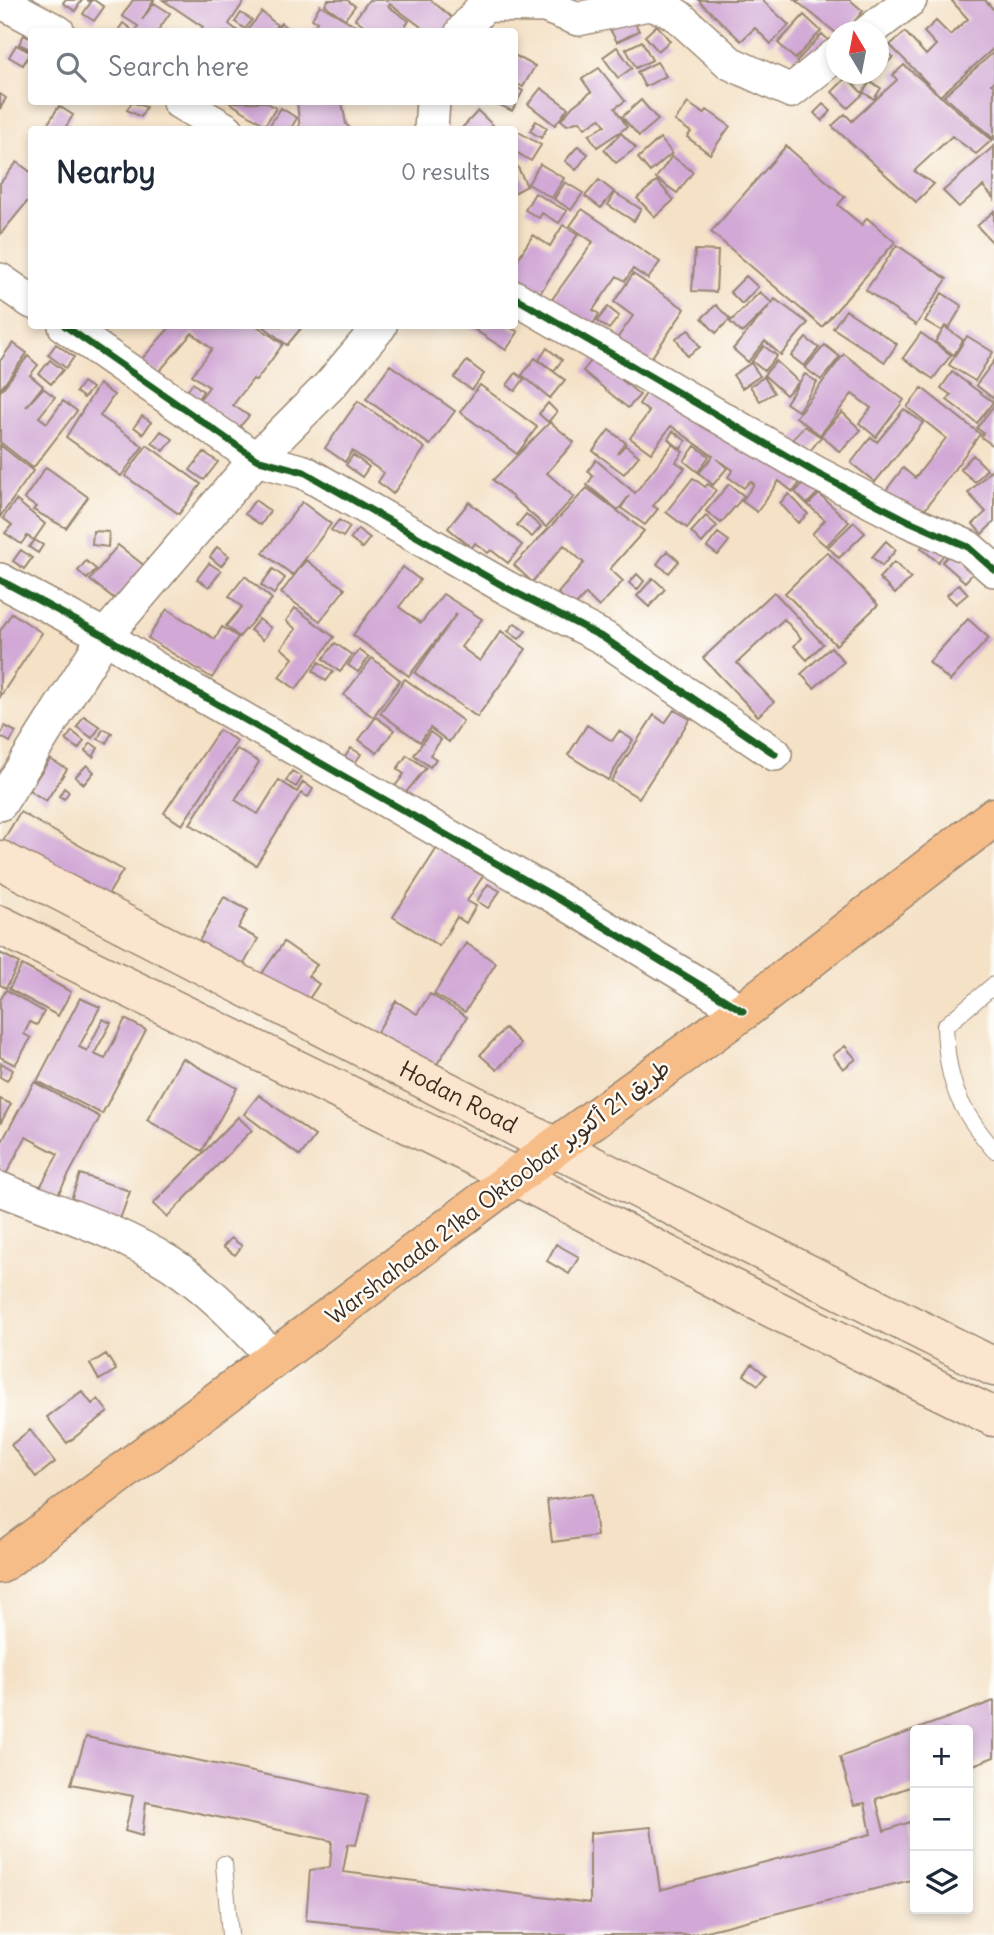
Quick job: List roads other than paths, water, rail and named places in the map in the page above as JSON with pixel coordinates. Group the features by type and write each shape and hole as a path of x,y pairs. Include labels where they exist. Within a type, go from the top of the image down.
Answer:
{"main road":[{"name":"Warshahada 21ka Oktoobar طريق 21 أكتوبر","path":"0,1564 555,1147 743,1011 994,817"},
{"name":"Hodan Road","path":"0,860 555,1147 994,1367"},
{"name":"Hodan Road","path":"0,925 515,1177 733,1289 994,1417"}],"street":[{"path":"882,21 910,0"},
{"path":"0,1 51,28"},
{"path":"465,28 481,2 545,6 578,19 648,4 679,17 730,63 791,91 826,63"},
{"path":"184,105 220,126"},
{"path":"431,126 433,105"},
{"path":"0,280 28,299"},
{"path":"518,299 817,473 909,522 968,547 994,570"},
{"path":"69,329 256,459 304,472 507,588 604,638 775,754"},
{"path":"0,804 105,636 256,459 330,385 377,329"},
{"path":"0,580 105,636 197,693 557,898 743,1011"},
{"path":"0,1189 124,1237 171,1265 226,1307 274,1358"}],"lane":[{"path":"994,985 945,1026 947,1068 968,1120 994,1150"},
{"path":"224,1864 230,1935"}]}
